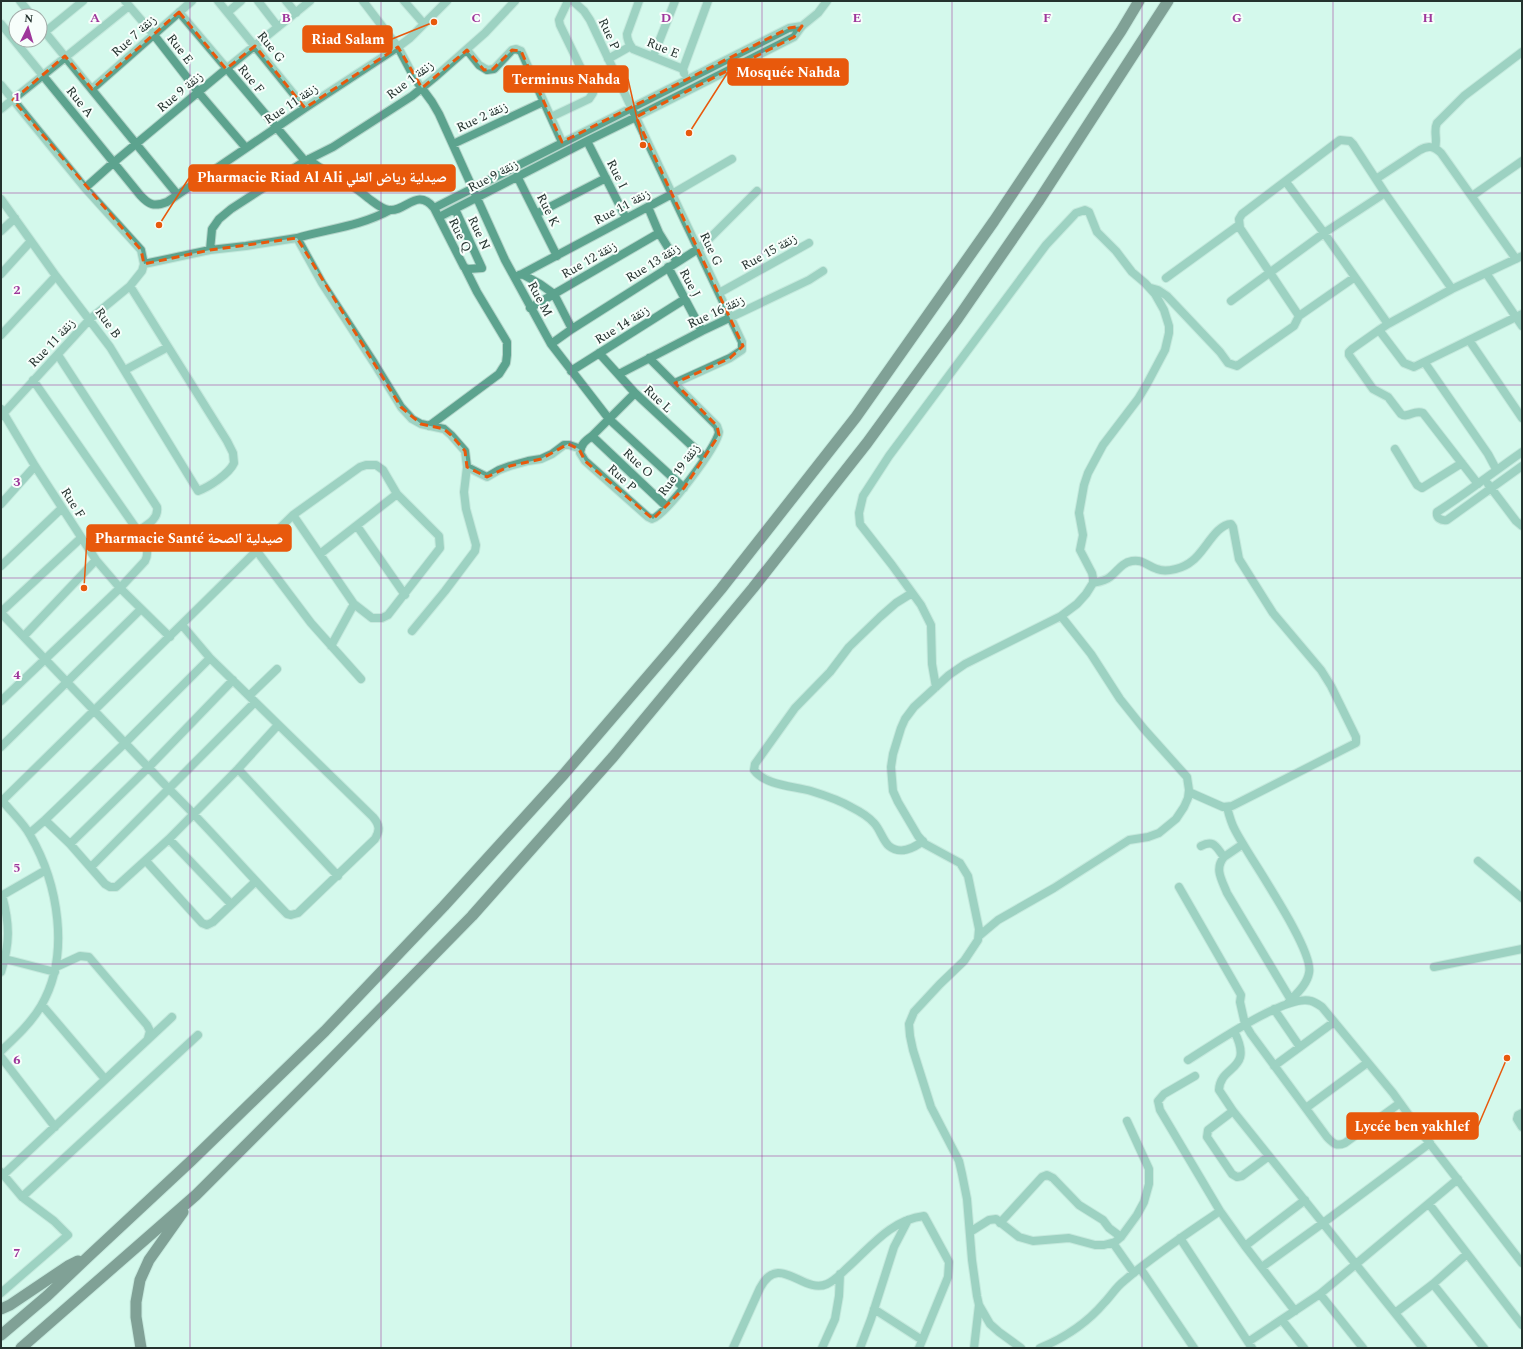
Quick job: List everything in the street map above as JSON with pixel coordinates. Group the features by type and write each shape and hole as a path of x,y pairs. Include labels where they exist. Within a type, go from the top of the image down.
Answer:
{"highway":[{"path":"1,1335 48,1296 202,1150 325,1030 450,900 559,780 672,648 721,589 856,417 994,221 1121,32 1140,1"},
{"path":"21,1348 196,1195 316,1076 472,916 613,757 753,588 867,443 958,318 1038,202 1168,1"},
{"path":"141,1348 136,1317 136,1302 140,1280 149,1260 196,1195"},
{"path":"1,1309 31,1292 68,1266 89,1256"}],"street":[{"path":"48,25 83,1"},
{"name":"Rue 7 زنقة","path":"92,89 192,1"},
{"name":"Rue G","path":"218,1 305,108"},
{"path":"228,12 241,1"},
{"path":"258,1 278,27"},
{"path":"286,1 296,13"},
{"name":"Rue 9 زنقة","path":"85,188 226,69 310,1"},
{"path":"363,1 398,47 415,79 422,88"},
{"path":"404,1 424,24"},
{"name":"Rue 11 زنقة","path":"140,195 146,202 155,205 167,202 176,194 398,47 447,1"},
{"name":"Rue 1 زنقة","path":"210,250 212,229 219,219 246,198 307,160 332,147 422,88 467,50 515,1"},
{"path":"550,117 590,98 594,92 560,25 559,20 568,1"},
{"name":"Rue P","path":"573,1 584,11 590,20 650,145"},
{"name":"Rue E","path":"639,1 627,39 631,46 633,49 682,69"},
{"path":"653,57 675,1"},
{"path":"687,79 682,69 708,1"},
{"name":"Rue 9 زنقة","path":"439,217 517,176 794,37 802,26 818,13 827,1"},
{"path":"1,109 43,76 127,4"},
{"name":"Rue E","path":"127,4 246,148"},
{"name":"Rue F","path":"179,12 277,128 307,160 342,180 380,207 390,210"},
{"name":"Rue A","path":"1,24 140,195"},
{"name":"Rue 9 زنقة","path":"434,208 789,28 802,26"},
{"path":"48,36 176,194"},
{"path":"608,59 631,46"},
{"path":"467,50 479,65 487,70 494,69 512,50 516,49 520,51 562,142"},
{"path":"1435,148 1434,128 1437,123 1464,96 1522,52"},
{"path":"1,86 85,188 141,250 144,264 210,250 297,238 344,228 377,217 390,210 394,210 414,201 428,201 439,217"},
{"name":"Rue M","path":"422,88 436,108 505,260 518,275 530,308 551,344 609,419 684,488"},
{"name":"Rue 2 زنقة","path":"453,144 543,102"},
{"path":"1300,316 1239,225 1239,219 1242,214 1336,143 1345,140 1350,141 1353,144 1385,193 1452,289"},
{"name":"Rue I","path":"587,141 626,218"},
{"name":"Rue G","path":"650,145 741,337 743,346 742,350 730,358 675,383"},
{"path":"1376,179 1424,148 1431,146 1435,148 1441,153 1519,258 1452,289 1388,324 1352,349 1349,352 1349,356 1373,389 1388,397 1401,414 1404,416 1415,411 1423,413 1462,463 1481,482 1491,488 1516,521 1522,526"},
{"name":"Rue 11 زنقة","path":"518,275 557,256 672,194 732,159"},
{"path":"1472,196 1522,161"},
{"name":"Rue K","path":"517,176 557,256"},
{"path":"536,214 606,178"},
{"path":"1286,182 1388,324"},
{"name":"Rue 13 زنقة","path":"551,344 698,249 757,190"},
{"path":"1231,301 1324,233 1385,193"},
{"name":"Rue B","path":"1,199 56,276 90,319 125,370 198,491 204,489 229,472 235,459 227,441 168,347"},
{"path":"648,207 660,233 677,262"},
{"name":"Rue N","path":"455,209 482,268 463,265"},
{"path":"936,687 932,664 931,625 912,593 860,524 859,513 863,496 889,456 1046,245 1079,211 1087,210 1090,212 1097,232 1132,272 1150,288 1160,302 1169,326 1165,350 1138,398 1103,445 1088,473 1084,484 1080,513 1083,535 1080,550 1094,578 1093,583 1077,604 1061,616 964,664 949,675 936,687 914,707 905,719 893,754 891,767 893,791 898,802 923,841 960,864 968,876 979,929 978,940 964,961 914,1012 909,1024 912,1050 931,1108 959,1161 965,1186 979,1305 990,1324 998,1332 1021,1348"},
{"name":"Rue Q","path":"429,426 499,374 506,363 508,355 507,342 477,292 439,217"},
{"path":"1,231 15,218"},
{"path":"1166,278 1239,225"},
{"name":"Rue 12 زنقة","path":"530,308 660,233"},
{"path":"297,238 322,283 374,362 401,407 412,419 429,426 444,429 465,450 467,467 464,492 466,509 476,545 475,551 412,631"},
{"path":"1,274 31,241"},
{"name":"Rue 15 زنقة","path":"719,293 809,243"},
{"name":"Rue 11 زنقة","path":"2,413 58,355 90,319 130,286 142,271 144,264"},
{"name":"Rue J","path":"668,267 702,331"},
{"name":"Rue 16 زنقة","path":"619,374 702,331 809,280 822,271"},
{"path":"1486,273 1519,316 1522,326"},
{"path":"518,275 540,284 554,294 572,329"},
{"path":"1,334 56,276"},
{"path":"1150,288 1163,293 1220,352 1228,363 1233,366 1240,365 1294,326 1300,316 1355,277"},
{"path":"125,370 168,347 130,286"},
{"name":"Rue 14 زنقة","path":"571,371 685,299"},
{"path":"1164,310 1178,308"},
{"path":"1379,330 1404,364 1414,367 1426,363 1519,316"},
{"path":"1469,340 1522,418"},
{"name":"Rue L","path":"599,353 635,393 705,458"},
{"path":"58,355 157,507 157,515 152,521 138,530"},
{"path":"649,358 675,383"},
{"path":"1426,363 1488,454 1496,470"},
{"path":"1,701 120,588 145,561 148,555 146,546 138,530 33,380"},
{"name":"Rue 19 زنقة","path":"643,513 652,519 658,516 667,507 684,488 719,435 718,429 712,421 675,383"},
{"path":"467,467 487,477 510,466 541,459 552,454 564,445 581,449 585,441 592,436 635,393"},
{"name":"Rue F","path":"2,413 96,560 120,588 170,637"},
{"name":"Rue O","path":"592,436 667,507"},
{"name":"Rue P","path":"581,449 581,456 585,461 643,513"},
{"path":"1395,449 1418,485 1422,488 1462,463"},
{"path":"1522,452 1437,512 1436,515 1443,521 1447,520 1522,466"},
{"path":"1,1051 17,1036 42,1005 56,970 59,931 54,897 46,870 30,834 1,800 170,637 256,550 293,515 360,467 366,465 376,465 383,470 398,494 439,536 440,548 388,615 382,618 369,616 354,604 293,515"},
{"path":"1,504 35,466"},
{"path":"320,554 398,494"},
{"path":"1453,502 1459,511"},
{"path":"1,566 62,508"},
{"path":"1093,583 1108,578 1121,565 1129,561 1141,561 1155,569 1163,570 1186,565 1197,557 1217,532 1231,524 1234,527 1239,559 1273,614 1321,670 1331,686 1356,737 1356,743 1232,806 1223,807 1189,792"},
{"path":"357,526 405,595"},
{"path":"81,538 1,613 169,789 194,813 287,914 294,915 302,910 375,839 379,826 373,817 210,658 182,624"},
{"path":"256,550 311,622 361,679"},
{"path":"24,636 96,560"},
{"path":"912,593 891,608 850,647 830,672 795,708 755,764 754,769 758,775 771,781 810,791 850,806 868,817 879,830 888,845 894,848 912,849 923,841"},
{"path":"331,646 354,604"},
{"path":"1,747 141,609"},
{"path":"979,936 998,920 1054,888 1129,840 1148,837 1159,833 1176,818 1184,807 1188,798 1189,783 1187,777 1144,729 1120,699 1091,654 1061,616"},
{"path":"30,834 125,743 210,658"},
{"path":"249,696 277,669"},
{"path":"70,844 149,767 233,680"},
{"path":"91,867 255,702"},
{"path":"45,820 70,844 105,884 116,888 169,839 238,769 278,725"},
{"path":"238,769 338,876"},
{"path":"1188,1060 1234,1031 1289,1001 1301,988 1310,972 1308,957 1294,930 1234,829 1226,807"},
{"path":"169,839 231,904"},
{"path":"1201,846 1207,842 1211,843 1215,845 1224,857"},
{"path":"1243,844 1224,857 1220,862 1220,876 1227,893 1289,1001"},
{"path":"146,861 205,924 208,925 256,882"},
{"path":"1478,861 1522,898"},
{"path":"1,972 9,936 7,915 2,896 46,870"},
{"path":"1179,887 1241,995 1240,1002 1246,1024 1251,1034 1327,1137 1334,1144 1339,1146 1344,1143 1400,1103"},
{"path":"1434,967 1522,949"},
{"path":"5,959 56,970 80,956 90,957 148,1025 150,1031 148,1038"},
{"path":"1289,1001 1311,1000 1322,1007 1367,1063 1394,1093 1430,1143 1522,1263"},
{"path":"42,1005 105,1079"},
{"path":"1274,1010 1300,1047"},
{"path":"1,1293 68,1235 54,1221 22,1197 2,1174 55,1127 172,1017"},
{"path":"1274,1066 1334,1022"},
{"path":"1234,1031 1241,1049 1241,1058 1221,1080 1219,1090 1233,1111 1423,1348"},
{"path":"22,1197 198,1035"},
{"path":"1,1057 55,1127"},
{"path":"1306,1108 1367,1063"},
{"path":"1195,1076 1164,1094 1158,1101 1159,1107 1220,1211 1295,1311"},
{"path":"1233,1111 1208,1130 1207,1138 1232,1174 1237,1177 1242,1176 1269,1156"},
{"path":"1522,1113 1518,1115 1518,1119 1522,1126"},
{"path":"970,1232 989,1220 996,1219 1019,1237 1033,1241 1069,1238 1095,1245 1113,1243 1121,1237 1144,1202 1149,1184 1149,1169 1127,1121"},
{"path":"1262,1267 1430,1143"},
{"path":"1000,1223 1042,1177 1047,1175 1053,1178 1079,1205 1103,1220 1109,1228 1121,1237"},
{"path":"1180,1238 1250,1345 1282,1320 1320,1294 1458,1179"},
{"path":"1245,1246 1305,1200"},
{"path":"1429,1204 1522,1325"},
{"path":"1040,1348 1061,1338 1088,1320 1105,1303 1118,1286 1137,1270 1220,1211"},
{"path":"733,1348 760,1288 768,1276 775,1273 784,1273 790,1274 806,1283 818,1286 828,1284 886,1232 908,1220 924,1216 949,1262 948,1277 920,1344 874,1309"},
{"path":"860,1348 894,1247 908,1220"},
{"path":"1113,1243 1137,1270 1194,1348"},
{"path":"1395,1312 1433,1284 1467,1254"},
{"path":"822,1348 834,1318 839,1296 840,1274"},
{"path":"1433,1284 1484,1348"},
{"path":"1320,1294 1363,1348"},
{"path":"974,1348 979,1305"},
{"path":"1282,1320 1304,1348"}],"highlighted area":[{"path":"179,12 226,69 255,46 305,108 398,47 422,88 467,50 484,70 493,69 512,50 521,51 562,142 789,28 802,26 794,37 636,117 743,346 730,358 675,383 717,426 719,435 684,488 653,519 585,461 579,449 568,444 541,459 510,466 487,477 467,467 465,451 451,435 444,429 421,424 401,407 297,238 210,250 144,264 141,250 13,100 65,56 92,89"}],"place":[{"name":"Riad Salam","path":"434,22"},
{"name":"Mosquée Nahda","path":"689,133"},
{"name":"Terminus Nahda","path":"643,145"},
{"name":"Pharmacie Riad Al Ali صيدلية رياض العلي","path":"159,225"},
{"name":"Pharmacie Santé صيدلية الصحة","path":"84,588"},
{"name":"Lycée ben yakhlef","path":"1507,1058"}]}
